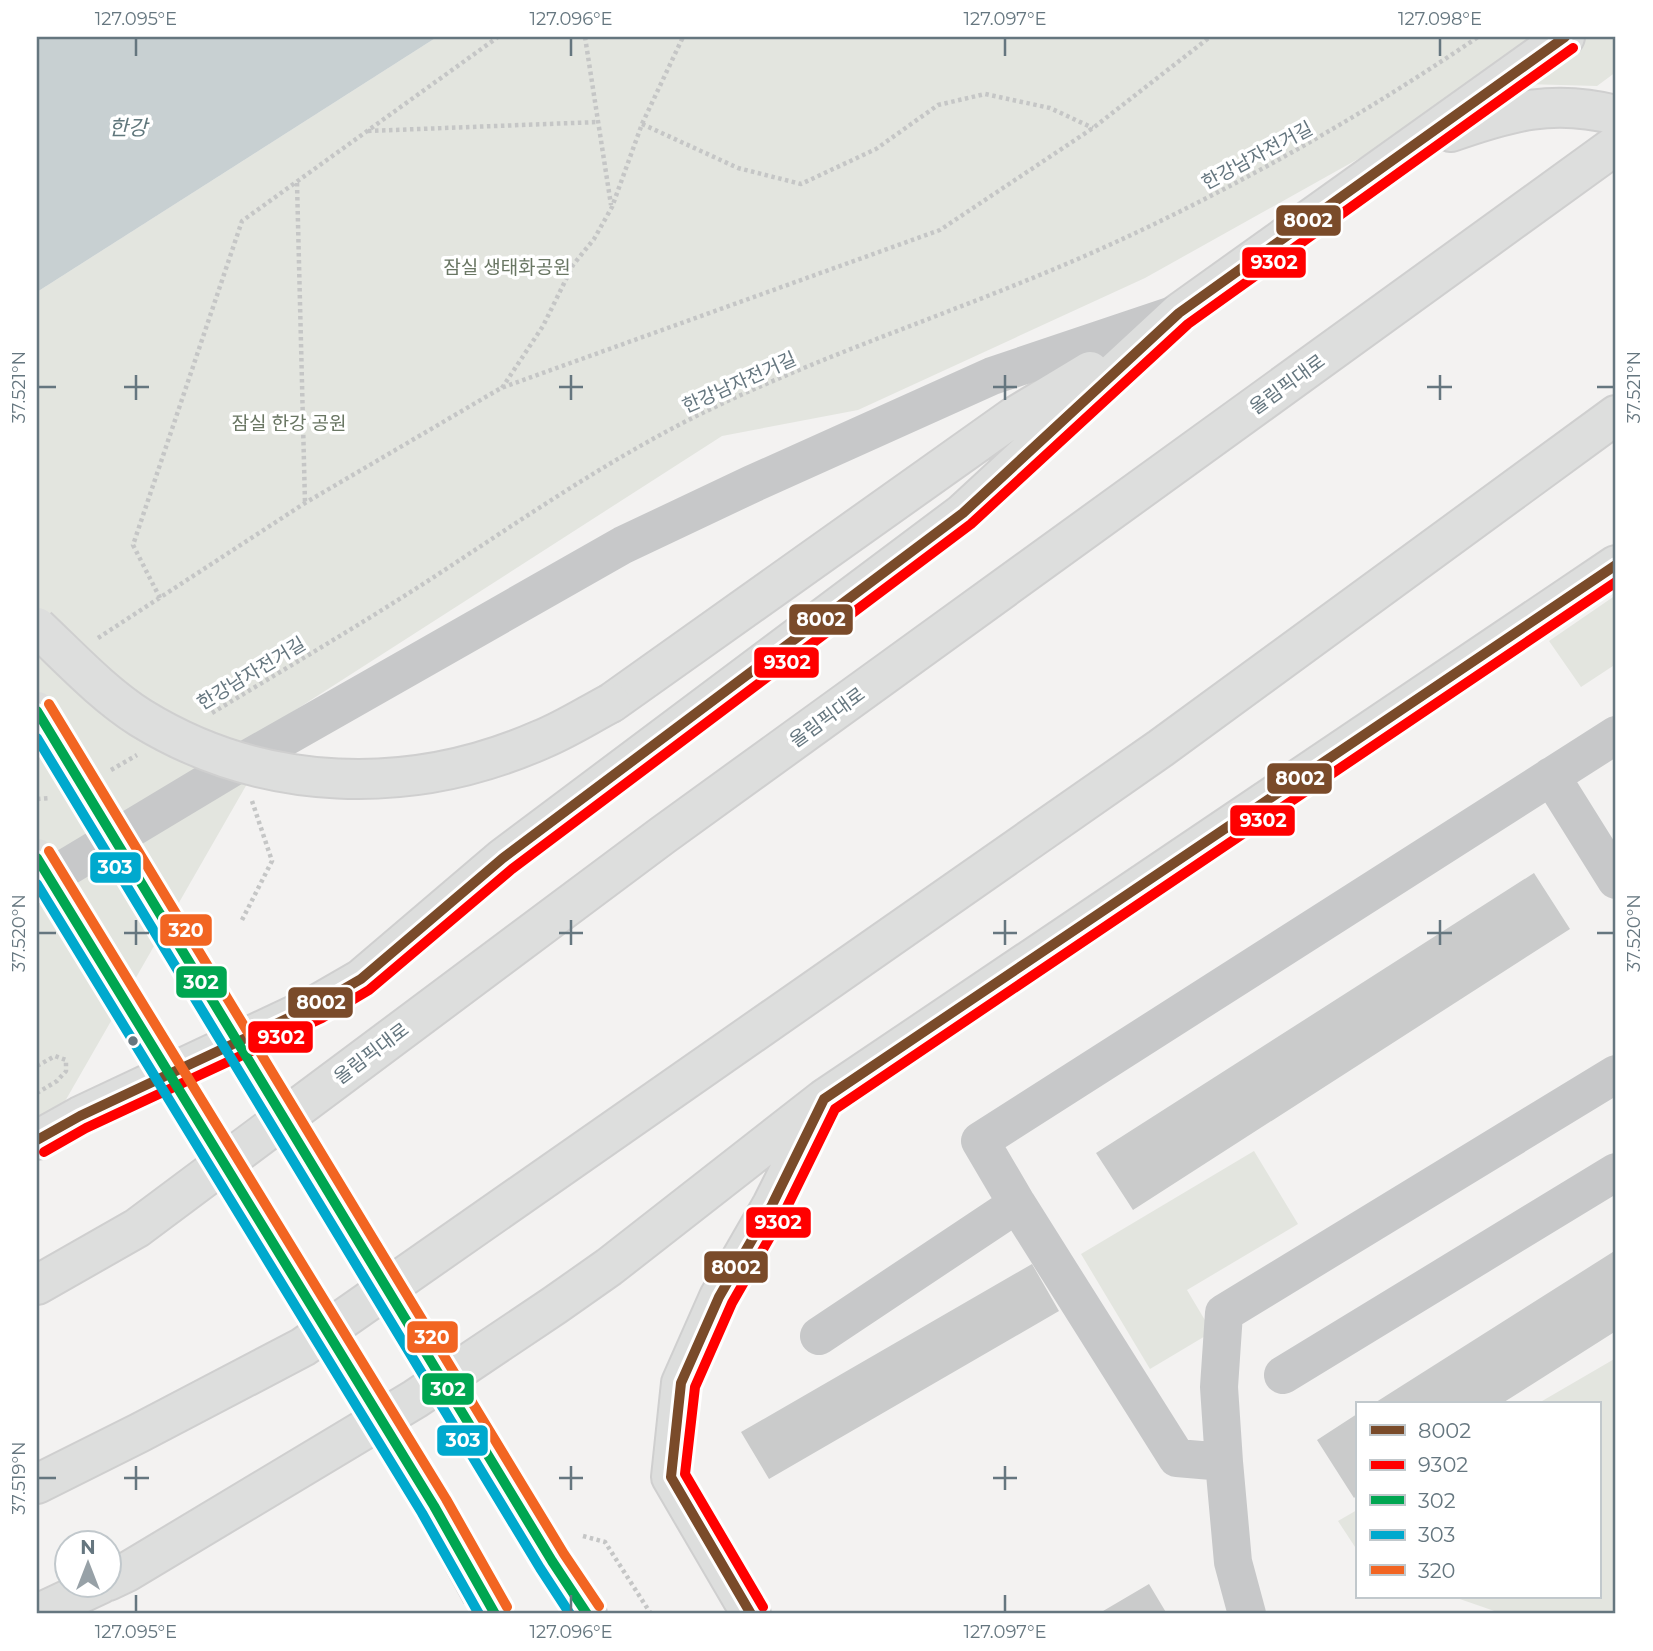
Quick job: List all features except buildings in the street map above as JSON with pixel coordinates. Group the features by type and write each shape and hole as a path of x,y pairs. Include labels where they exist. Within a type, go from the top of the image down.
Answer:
{"main road":[{"path":"37,627 107,694 139,717 178,739 254,767 299,776 391,778 439,771 492,758 541,740 611,703 1012,418 1165,324 1565,37"},
{"path":"1410,146 1502,114 1552,106 1616,115"},
{"name":"올림픽대로","path":"37,1285 137,1228 663,835 1616,145"},
{"path":"37,1140 80,1116 316,1005 361,979 503,858 963,513 1165,324"},
{"path":"37,1484 303,1347 1161,748 1616,415"},
{"path":"122,1574 415,1399 610,1268 824,1100 1616,565"},
{"path":"37,712 552,1561 587,1614"},
{"path":"37,858 434,1506 489,1604"},
{"path":"751,1614 671,1477 681,1382 719,1297 772,1205 824,1100"},
{"path":"37,1614 71,1598"}],"lane":[{"path":"37,885 240,763 622,545 992,376 1165,324"},
{"path":"1224,1462 1177,1458 980,1142 1616,735"},
{"path":"1551,776 1616,880"},
{"path":"1247,1614 1233,1562 1224,1462 1219,1387 1224,1313 1616,1074"},
{"path":"1283,1375 1616,1172"},
{"path":"819,1336 1017,1204"}],"path":[{"path":"160,598 132,545 242,222 498,37"},
{"path":"585,37 612,207"},
{"path":"501,388 543,326 573,265 594,239 612,207 642,124 683,37"},
{"path":"93,641 305,503 501,388 940,230 1093,128 1210,37"},
{"name":"한강남자전거길","path":"201,720 373,617 528,516 686,421 775,380 1053,270 1184,209 1285,158 1478,37"},
{"path":"642,124 738,168 801,184 876,149 938,105 985,94 1050,108 1093,128"},
{"path":"368,131 598,122"},
{"path":"297,182 305,503"},
{"path":"107,773 142,753"},
{"path":"240,763 272,861 242,919"},
{"path":"37,799 59,796"},
{"path":"37,1066 55,1056 66,1060 66,1071 57,1081 37,1093"},
{"path":"583,1536 605,1542 651,1614"}],"green space":[{"name":"잠실 한강 공원","path":"437,37 1616,37 1616,72 1597,86 1522,84 1408,131 1145,278 858,410 722,436 286,716 60,1110 37,1122 37,292"},
{"path":"1616,595 1616,664 1581,687 1549,641"},
{"path":"1254,1151 1298,1224 1187,1290 1212,1332 1150,1369 1081,1254"},
{"path":"1616,1358 1616,1614 1503,1614 1457,1598 1600,1598 1600,1402 1540,1402"},
{"path":"1356,1511 1356,1548 1338,1521"}],"water":[{"name":"한강","path":"37,37 437,37 37,292"}],"transit line":[{"name":"8002","path":"37,1140 80,1116 316,1005 361,979 503,858 963,513 1179,313 1565,37"},
{"name":"9302","path":"44,1152 86,1128 322,1018 369,990 512,869 971,524 1188,324 1573,48"},
{"name":"8002","path":"751,1614 671,1477 681,1383 719,1297 772,1205 824,1099 1616,565"},
{"name":"9302","path":"763,1607 685,1474 695,1387 732,1303 785,1211 835,1109 1616,582"},
{"name":"320","path":"49,704 564,1554 599,1606"},
{"name":"302","path":"37,711 552,1561 587,1614"},
{"name":"303","path":"37,738 570,1614"},
{"name":"320","path":"49,851 446,1499 507,1607"},
{"name":"302","path":"37,858 434,1506 495,1614"},
{"name":"303","path":"37,884 422,1513 479,1614"}],"park label":[{"name":"잠실 생태화공원","path":"507,267"}]}
